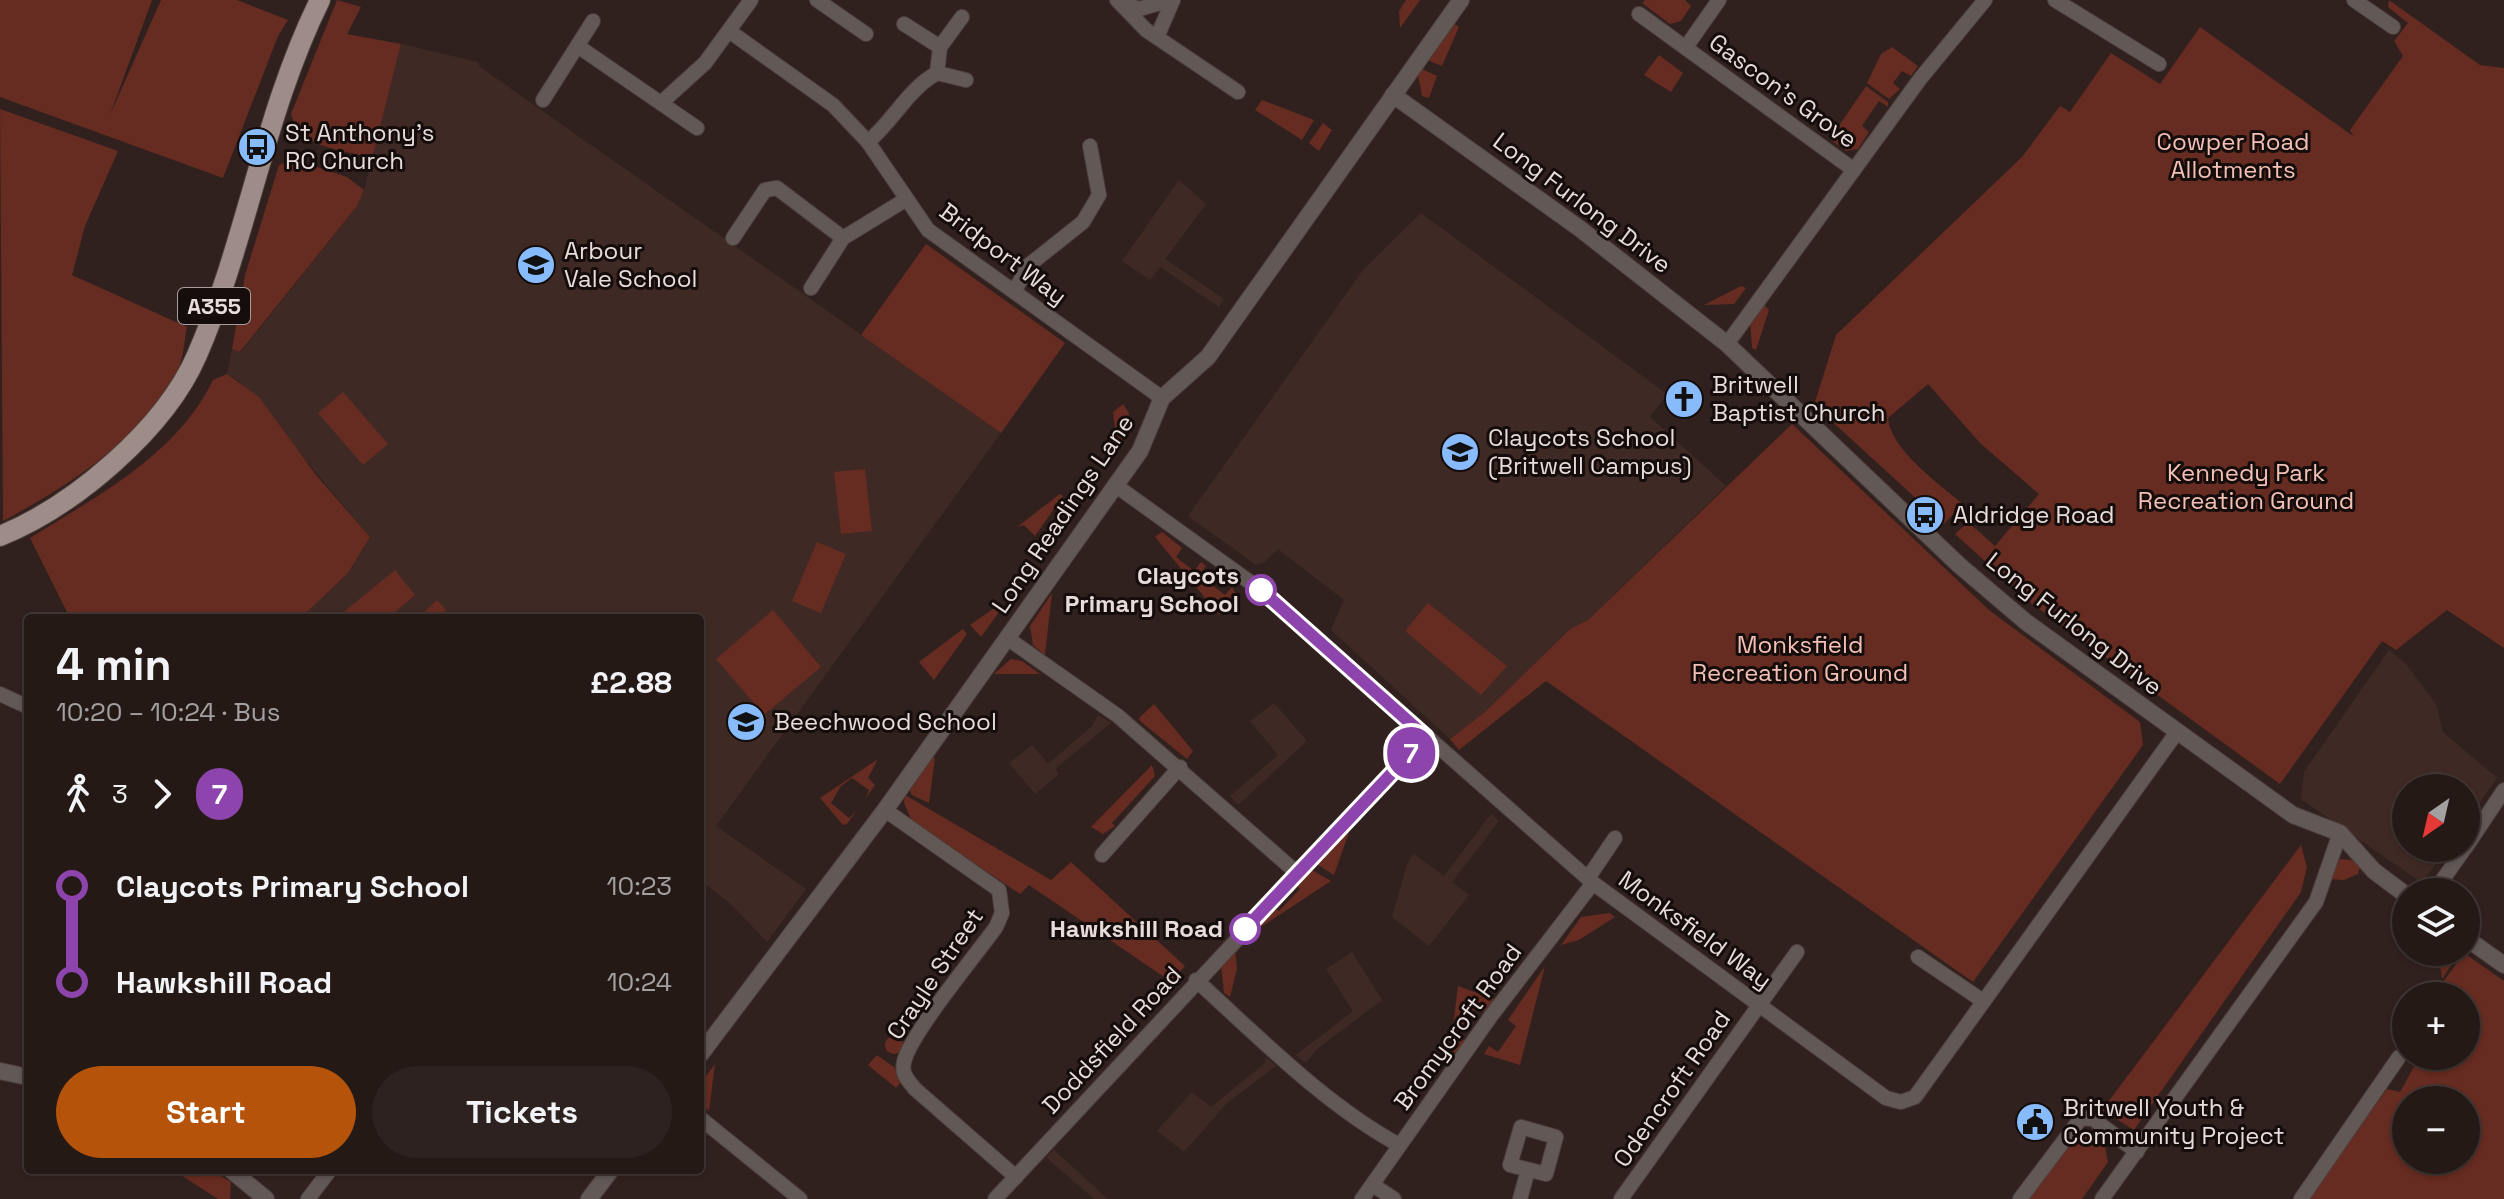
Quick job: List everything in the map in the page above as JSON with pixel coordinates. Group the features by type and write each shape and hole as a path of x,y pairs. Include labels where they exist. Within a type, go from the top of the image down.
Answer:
{"main road":[{"name":"A355","path":"0,536 20,528 75,492 121,455 159,415 196,357 285,87 320,0"}],"street":[{"path":"661,103 705,63 751,0"},
{"path":"817,0 866,34"},
{"path":"1120,2 1139,9 1172,0"},
{"path":"1157,37 1172,0"},
{"name":"Long Readings Lane","path":"704,1050 885,810 1140,451 1162,398 1208,357 1461,0"},
{"name":"Gascon's Grove","path":"1686,47 1719,0"},
{"path":"1727,344 1926,72 1985,0"},
{"path":"2055,0 2159,64"},
{"path":"2354,0 2393,27"},
{"path":"1120,2 1146,30 1238,92"},
{"name":"Gascon's Grove","path":"1639,14 1854,170"},
{"path":"937,73 940,47 962,17"},
{"path":"543,100 593,21"},
{"path":"904,24 940,47"},
{"name":"Bridport Way","path":"729,31 833,105 868,142 928,230 1162,398"},
{"path":"579,47 697,128"},
{"path":"868,142 891,121 922,81 937,73 966,80"},
{"name":"Long Furlong Drive","path":"1393,95 1579,228 1727,344 1959,565 2026,622 2293,815 2340,833 2374,871 2392,884"},
{"path":"1015,290 1029,265 1083,222 1099,195 1086,166 1090,146"},
{"path":"733,238 765,190 777,188 843,238"},
{"path":"811,288 843,238 905,200"},
{"name":"Monksfield Way","path":"1115,485 1261,590 1590,881 1886,1098 1901,1102 1915,1097 2177,732"},
{"path":"1007,638 1118,716 1180,767 1297,873"},
{"path":"0,694 24,705"},
{"name":"Doddsfield Road","path":"995,1199 1196,980 1426,737"},
{"path":"1102,855 1180,767"},
{"path":"2480,826 2504,790"},
{"name":"Crayle Street","path":"885,810 999,890 1002,913 996,927 917,1037 904,1061 903,1074 915,1089 1016,1177"},
{"path":"2102,1199 2316,902 2340,833"},
{"name":"Bromycroft Road","path":"1362,1199 1590,881 1615,838"},
{"path":"2480,948 2504,965"},
{"name":"Odencroft Road","path":"1621,1199 1797,952"},
{"path":"1918,957 1983,1001"},
{"path":"1196,980 1297,1070 1372,1130 1399,1145"},
{"path":"2301,1199 2392,1067"},
{"path":"0,1071 24,1076"},
{"path":"2020,1199 2081,1118 2093,1119 2137,1152"},
{"path":"704,1121 800,1199"},
{"path":"1520,1199 1528,1170"},
{"path":"236,1174 266,1199"},
{"path":"308,1199 327,1174"},
{"path":"589,1199 608,1174"},
{"path":"1373,1185 1394,1199"}],"shaded area":[{"path":"401,44 478,62 480,67 1001,433 716,826 806,889 767,942 732,905 704,883 704,614 305,614 348,573 370,537 239,381 227,374 232,349 241,352 357,206 364,190"},
{"path":"1179,180 1206,204 1165,259 1224,299 1219,307 1160,267 1150,280 1122,261"},
{"name":"Claycots School (Britwell Campus)","path":"1421,213 1667,394 1650,417 1726,486 1588,620 1570,629 1485,712 1450,739 1331,630 1344,600 1278,549 1265,562 1256,565 1188,516 1363,270"},
{"path":"2389,650 2406,664 2436,704 2443,732 2497,778 2480,802 2480,774 2392,774 2392,862 2437,862 2426,878 2415,878 2301,799 2304,772"},
{"path":"1274,703 1307,741 1238,805 1230,796 1278,755 1250,721"},
{"path":"1098,715 1111,723 1055,769 1059,774 1035,794 1009,763 1032,745 1048,764 1092,726"},
{"path":"1491,814 1499,821 1452,882 1469,895 1429,946 1392,917 1407,864 1414,854 1444,876"},
{"path":"1352,952 1382,1000 1317,1049 1306,1063 1296,1055 1353,1011 1326,969"},
{"path":"1266,1057 1276,1066 1227,1103 1184,1152 1157,1131 1192,1092 1211,1107 1265,1063"},
{"path":"1055,1149 1108,1199 1094,1199 1046,1157"}],"green space":[{"path":"0,0 152,0 110,115 161,0 237,0 288,20 278,36 223,178 0,97"},
{"path":"337,0 361,7 347,34 401,44 372,159 312,141 296,126 291,114"},
{"path":"1406,0 1420,0 1400,28 1399,11"},
{"path":"1645,0 1685,0 1691,6 1681,21 1670,24 1642,3"},
{"name":"Kennedy Park Recreation Ground","path":"2389,0 2480,65 2504,68 2504,648 2447,610 2396,650 2382,641 2280,784 2031,603 1955,534 1968,522 1995,546 2039,494 1980,443 1928,384 1888,418 1897,442 1907,454 1963,504 1944,524 1814,405 1836,335 2022,157 2060,106 2070,112 2111,53 2160,84 2200,27 2353,136 2350,130 2403,56 2394,41 2408,23 2388,7"},
{"path":"1453,23 1459,27 1442,66 1429,61"},
{"path":"1892,47 1918,66 1911,76 1902,71 1893,83 1900,89 1889,99 1867,83 1881,54"},
{"path":"1659,55 1683,73 1671,92 1644,75"},
{"path":"1422,69 1437,76 1429,98 1422,96 1418,75"},
{"path":"1866,86 1888,102 1888,107 1879,101 1862,126 1869,132 1858,149 1846,151 1831,140 1832,136"},
{"path":"1262,100 1314,120 1302,140 1255,110"},
{"path":"0,109 118,151 85,226 72,275 187,327 176,375 143,420 100,460 3,521"},
{"path":"1323,123 1332,130 1319,151 1309,143"},
{"path":"293,159 347,177 364,190 357,206 240,352 232,349 245,275 279,165"},
{"path":"926,244 1065,343 1001,433 861,335"},
{"path":"1741,286 1746,288 1734,304 1704,305"},
{"path":"1763,304 1769,310 1756,350 1752,348 1750,319"},
{"path":"227,374 259,397 316,475 370,537 348,573 305,614 68,614 30,538 108,489 157,452 198,407 213,380"},
{"path":"343,392 388,444 363,465 318,413"},
{"path":"1123,404 1129,413 1127,432 1119,444 1111,434 1115,429 1113,412"},
{"name":"Monksfield Recreation Ground","path":"1792,424 1989,610 2140,722 2143,745 1973,982 1546,681 1459,750 1450,739 1485,712 1570,629 1588,620"},
{"path":"865,469 872,531 841,534 834,472"},
{"path":"1060,494 1063,496 1035,536 1024,525 1017,527"},
{"path":"1162,532 1182,548 1176,557 1194,571 1201,562 1206,566 1199,575 1225,595 1232,587 1239,599 1219,615 1155,537"},
{"path":"817,542 846,554 821,613 792,601"},
{"path":"395,570 415,595 393,614 341,614"},
{"path":"1052,593 1045,655 1033,645 1030,626"},
{"path":"437,600 446,610 442,614 422,614"},
{"path":"1428,603 1507,666 1481,695 1405,631"},
{"path":"1000,604 1001,609 981,637 970,625"},
{"path":"773,610 821,667 764,715 716,659"},
{"path":"963,629 967,634 934,680 919,662"},
{"path":"1011,659 1022,661 1040,674 994,674"},
{"path":"1154,704 1193,751 1187,759 1140,721 1139,718"},
{"path":"931,757 935,758 929,803 912,795 909,789"},
{"path":"878,759 868,778 875,785 865,799 869,790 852,778 841,786 831,803 849,818 856,811 843,825 820,798"},
{"path":"1152,765 1155,776 1112,823 1115,826 1103,834 1091,827"},
{"path":"905,795 1051,880 1071,862 1185,966 1170,981 1029,885 1020,894 912,821 904,803"},
{"path":"1353,821 1334,875 1312,861"},
{"path":"2301,845 2307,867 2301,892 2134,1130 2102,1110"},
{"path":"2340,859 2352,860 2360,867 2358,874 2344,880 2329,879"},
{"path":"1305,866 1331,881 1250,934 1268,906 1279,911 1300,889 1291,880"},
{"path":"1609,913 1615,917 1579,940 1561,945 1581,917"},
{"path":"1235,950 1237,969 1230,997 1224,993 1221,965"},
{"path":"2480,964 2504,981 2504,1199 2309,1197 2387,1089 2392,1090 2392,1174 2480,1174 2480,1086 2403,1086 2412,1070 2480,1070 2480,982 2443,982 2455,966"},
{"path":"1545,966 1520,1065 1484,1054 1489,1046 1498,1052 1516,1026 1508,1020"},
{"path":"2440,966 2450,966 2442,979"},
{"path":"1458,986 1494,999 1485,1013 1475,1008 1457,1034 1465,1041 1455,1053 1450,1050"},
{"path":"894,1036 903,1045 894,1054 885,1045"},
{"path":"877,1055 894,1067 901,1082 896,1088 868,1065"},
{"path":"715,1064 709,1111 704,1107 704,1079"},
{"path":"2087,1135 2105,1146 2108,1162 2082,1199 2027,1199 2070,1137"},
{"path":"179,1174 218,1174 231,1182 230,1199 218,1199"}],"bus line":[{"name":"7","path":"1245,929 1426,737 1261,590"}],"place":[{"name":"St Anthony's RC Church","path":"257,147"},
{"name":"Arbour Vale School","path":"536,265"},
{"name":"Britwell Baptist Church","path":"1684,399"},
{"name":"Claycots School (Britwell Campus)","path":"1460,452"},
{"name":"Aldridge Road","path":"1925,515"},
{"name":"Claycots Primary School","path":"1261,590"},
{"name":"Beechwood School","path":"746,722"},
{"name":"Hawkshill Road","path":"1245,929"},
{"name":"Britwell Youth & Community Project","path":"2035,1122"}],"park label":[{"name":"Cowper Road Allotments","path":"2233,156"}]}
